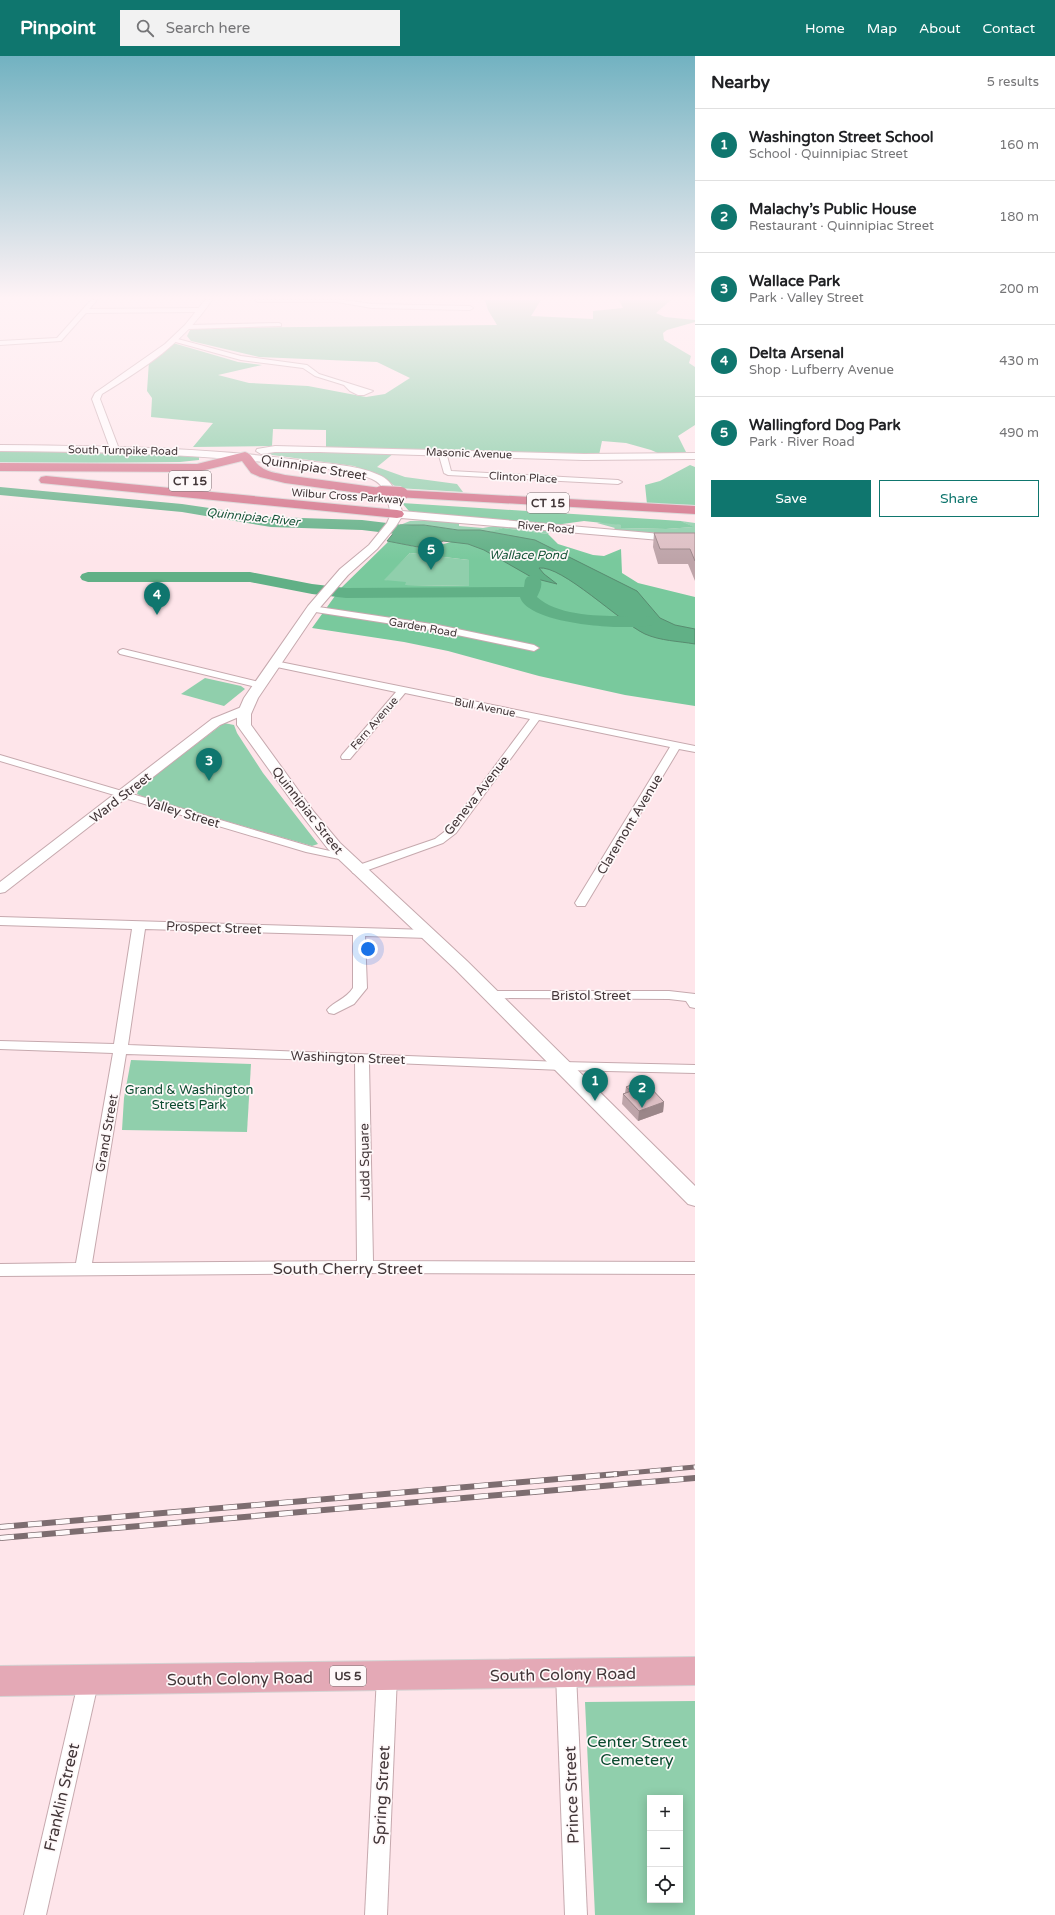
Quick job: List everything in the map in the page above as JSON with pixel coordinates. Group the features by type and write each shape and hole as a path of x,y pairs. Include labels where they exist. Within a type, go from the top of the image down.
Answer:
{"highway":[{"path":"0,467 197,468 214,465 245,456 263,480"},
{"path":"263,480 261,466 277,460"},
{"path":"4,475 394,519"},
{"name":"CT 15","path":"4,475 201,482"},
{"name":"Wilbur Cross Parkway","path":"4,475 382,494 403,497 644,515 695,517"},
{"path":"263,480 285,479 382,494"},
{"name":"Wilbur Cross Parkway","path":"403,497 695,510"},
{"path":"644,515 695,522"}],"main road":[{"name":"South Turnpike Road","path":"0,448 114,449 245,456"},
{"name":"Masonic Avenue","path":"245,456 275,449 442,452 584,457 695,456"},
{"name":"Quinnipiac Street","path":"245,456 348,470 376,477 389,486 394,519"},
{"name":"River Road","path":"394,519 695,540"},
{"path":"244,710 312,609 344,572 377,541 394,519"},
{"name":"Quinnipiac Street","path":"244,710 244,725 313,820 344,857 428,934 491,995 695,1199"},
{"name":"South Colony Road","path":"0,1681 695,1671"}],"street":[{"path":"109,387 99,393 96,400 114,449"},
{"name":"Clinton Place","path":"442,452 448,473 618,482"},
{"name":"Garden Road","path":"312,609 438,628 534,648"},
{"path":"123,652 260,685"},
{"name":"Bull Avenue","path":"275,664 695,749"},
{"name":"Fern Avenue","path":"346,756 403,690"},
{"name":"Ward Street","path":"3,885 124,794 216,722 244,710"},
{"name":"Geneva Avenue","path":"357,870 439,841 452,831 536,717"},
{"name":"Claremont Avenue","path":"581,903 676,746"},
{"name":"Valley Street","path":"0,758 310,850 344,857"},
{"name":"Prospect Street","path":"0,921 428,934"},
{"name":"Grand Street","path":"83,1269 120,1050 138,925"},
{"path":"334,1010 356,996 360,988 359,932"},
{"name":"Bristol Street","path":"491,995 669,995 693,1001"},
{"name":"Washington Street","path":"0,1045 362,1057 562,1066 695,1069"},
{"name":"Judd Square","path":"362,1057 365,1267"},
{"name":"South Cherry Street","path":"0,1270 365,1267 695,1268"},
{"name":"Prince Street","path":"566,1674 576,1915"},
{"name":"Spring Street","path":"376,1915 387,1676"},
{"name":"Franklin Street","path":"35,1915 89,1680"}],"green space":[{"path":"279,451 394,453 377,467 405,477 457,484 463,492 397,488 385,478 354,466 272,455 269,453"},
{"path":"432,520 459,523 459,526 483,528 494,526 551,530 548,534 503,528 490,532 458,530 424,525 400,525 410,521"},
{"path":"681,521 695,523 695,536 613,530 615,528 597,523 605,522 622,525 621,528 666,529 693,527"},
{"path":"410,553 469,560 469,586 405,585 383,580"},
{"path":"205,678 241,686 245,689 224,706 181,694"},
{"path":"224,723 234,725 237,733 263,773 318,844 312,846 146,798 137,794 139,788"},
{"name":"Grand & Washington Streets Park","path":"131,1060 251,1064 247,1132 122,1130 124,1098"},
{"name":"Center Street Cemetery","path":"695,1701 695,1915 595,1915 585,1702"}],"shaded area":[{"path":"147,387 312,387 366,397 385,394 396,387 695,387 695,425 678,436 686,452 660,454 626,443 602,441 599,455 326,447 326,430 273,429 272,446 193,447 213,423 151,417 152,398 147,391"},
{"path":"0,450 124,453 199,457 199,460 180,462 0,464"},
{"path":"690,465 695,467 695,505 647,504 645,485 660,481"},
{"path":"402,503 681,521 694,527 666,529 621,528 621,525 584,521 555,525 409,511"},
{"path":"503,528 548,534 558,544 593,555 604,556 621,549 622,573 638,583 695,597 695,706 625,695 539,676 448,651 404,642 312,628 340,589 389,541 425,549","holes":["410,553 469,560 469,586 405,585 406,582 384,580"]}],"water":[{"name":"Wallace Pond","path":"400,525 424,525 458,530 480,530 535,540 637,591 660,618 675,625 695,629 695,644 663,639 645,634 634,628 576,584 549,569 539,568 557,584 533,578 484,550 468,544 443,541 428,549 387,541"}],"building":[{"path":"654,533 695,533 695,561 690,549 660,549"},
{"path":"638,1082 642,1087 648,1085 664,1102 639,1111 623,1094 631,1091 626,1087"}],"waterway":[{"name":"Quinnipiac River","path":"0,491 182,508 271,522 362,525 429,533"},
{"name":"Quinnipiac River","path":"88,577 250,577 312,589 346,593 530,592"},
{"name":"Quinnipiac River","path":"533,580 533,586 528,598 537,606 549,612 565,616 601,620 646,621"}],"railway":[{"path":"606,1475 695,1467"},
{"path":"0,1527 617,1474"},
{"path":"0,1538 695,1478"}],"place":[{"name":"Wallingford Dog Park","path":"431,570"},
{"name":"Delta Arsenal","path":"157,615"},
{"name":"Wallace Park","path":"209,781"},
{"name":"Washington Street School","path":"595,1101"},
{"name":"Malachy’s Public House","path":"642,1108"}]}
